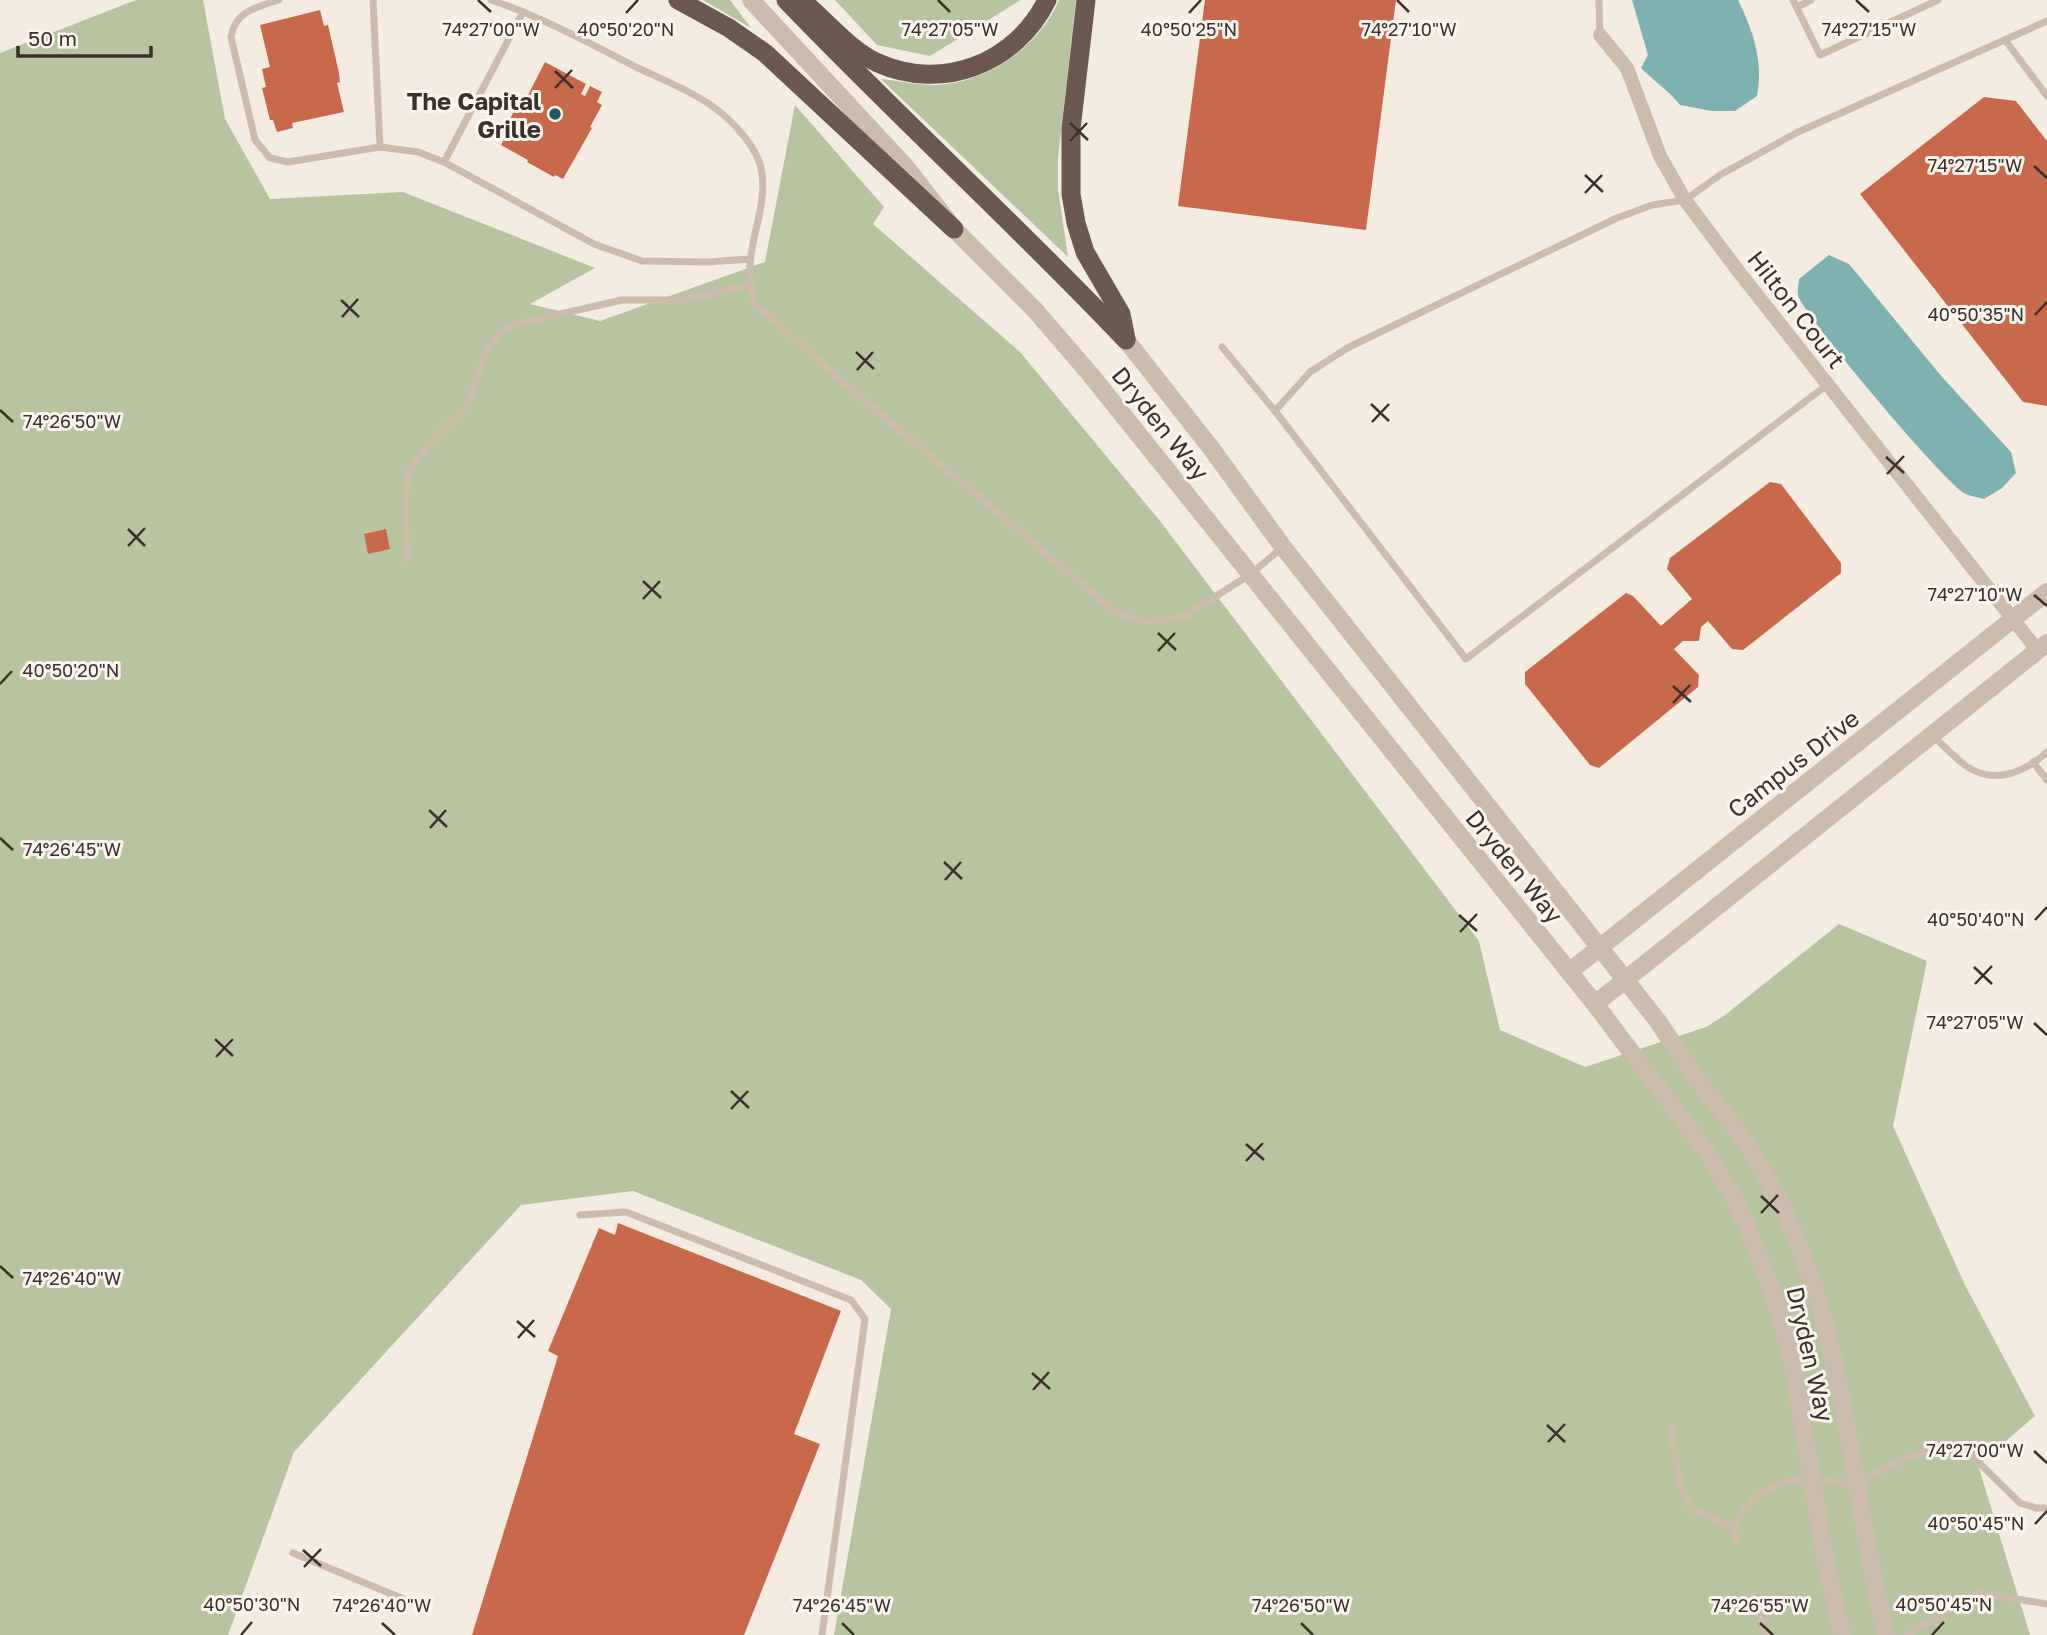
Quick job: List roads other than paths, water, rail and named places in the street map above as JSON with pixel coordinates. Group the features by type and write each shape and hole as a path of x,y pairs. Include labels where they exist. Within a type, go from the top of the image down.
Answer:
{"highway":[{"path":"678,0 729,28 765,53 954,229"},
{"path":"786,0 1051,261 1126,340"},
{"path":"801,0 846,41 875,62 898,70 934,75 959,72 993,59 1013,45 1030,28 1047,0"},
{"path":"1086,0 1071,129 1071,194 1085,252 1121,314 1126,340"}],"street":[{"name":"Dryden Way","path":"751,0 905,166 954,229 1034,309 1066,346 1252,573 1595,1004 1706,1152 1747,1226 1785,1333 1796,1377 1806,1480 1842,1635"},
{"name":"Hilton Court","path":"1600,35 1628,68 1660,156 1685,200 2013,619 2044,648"},
{"name":"Dryden Way","path":"1126,340 1283,547 1657,1020 1742,1137 1776,1197 1803,1256 1826,1326 1839,1381 1872,1580 1886,1635"},
{"name":"Campus Drive","path":"1569,972 2047,593"},
{"path":"1595,1004 1931,734 2044,648"}],"lane":[{"path":"279,0 248,10 240,16 234,23 231,37 255,140 270,158 288,162 336,152 380,147 418,152 444,162 594,244 642,261 707,262 750,259"},
{"path":"373,0 380,147"},
{"path":"491,0 523,12 713,106 755,149 762,170 763,186 750,259 749,286 755,304 1114,611 1142,622 1184,617 1252,573 1283,547"},
{"name":"Hilton Court","path":"1599,0 1600,35"},
{"path":"1811,0 1795,3 1819,55 1938,0"},
{"path":"444,162 523,12"},
{"path":"1275,411 1310,372 1349,347 1617,218 1652,205 1685,200 1720,175 1798,132 2047,21"},
{"path":"2005,40 2047,96"},
{"path":"407,560 405,504 408,472 435,437 468,405 487,350 498,335 512,325 622,300 681,300 749,286"},
{"path":"1222,347 1275,411 1466,659 1828,384"},
{"path":"1931,734 1966,766 1985,774 2001,776 2018,772 2047,752"},
{"path":"2033,762 2047,780"},
{"path":"580,1215 626,1212 851,1300 865,1319 822,1635"},
{"path":"1671,1427 1681,1489 1691,1508 1732,1527 1737,1542"},
{"path":"1732,1527 1746,1505 1759,1493 1776,1484 1806,1480 1857,1485 1878,1472 1940,1446 1958,1442 2020,1503 2047,1508"},
{"path":"293,1553 425,1608"},
{"path":"1907,1635 1979,1593 2047,1604"},
{"path":"1753,1594 1766,1635"}],"water":[{"path":"1632,0 1738,0 1756,47 1759,71 1757,96 1735,111 1712,111 1680,105 1641,68 1648,55"},
{"path":"1829,255 1849,264 1942,377 2011,452 2016,473 2002,488 1984,499 1964,493 1951,482 1904,431 1805,309 1798,295 1799,279"}],"place":[{"name":"The Capital Grille","path":"555,114"}]}
